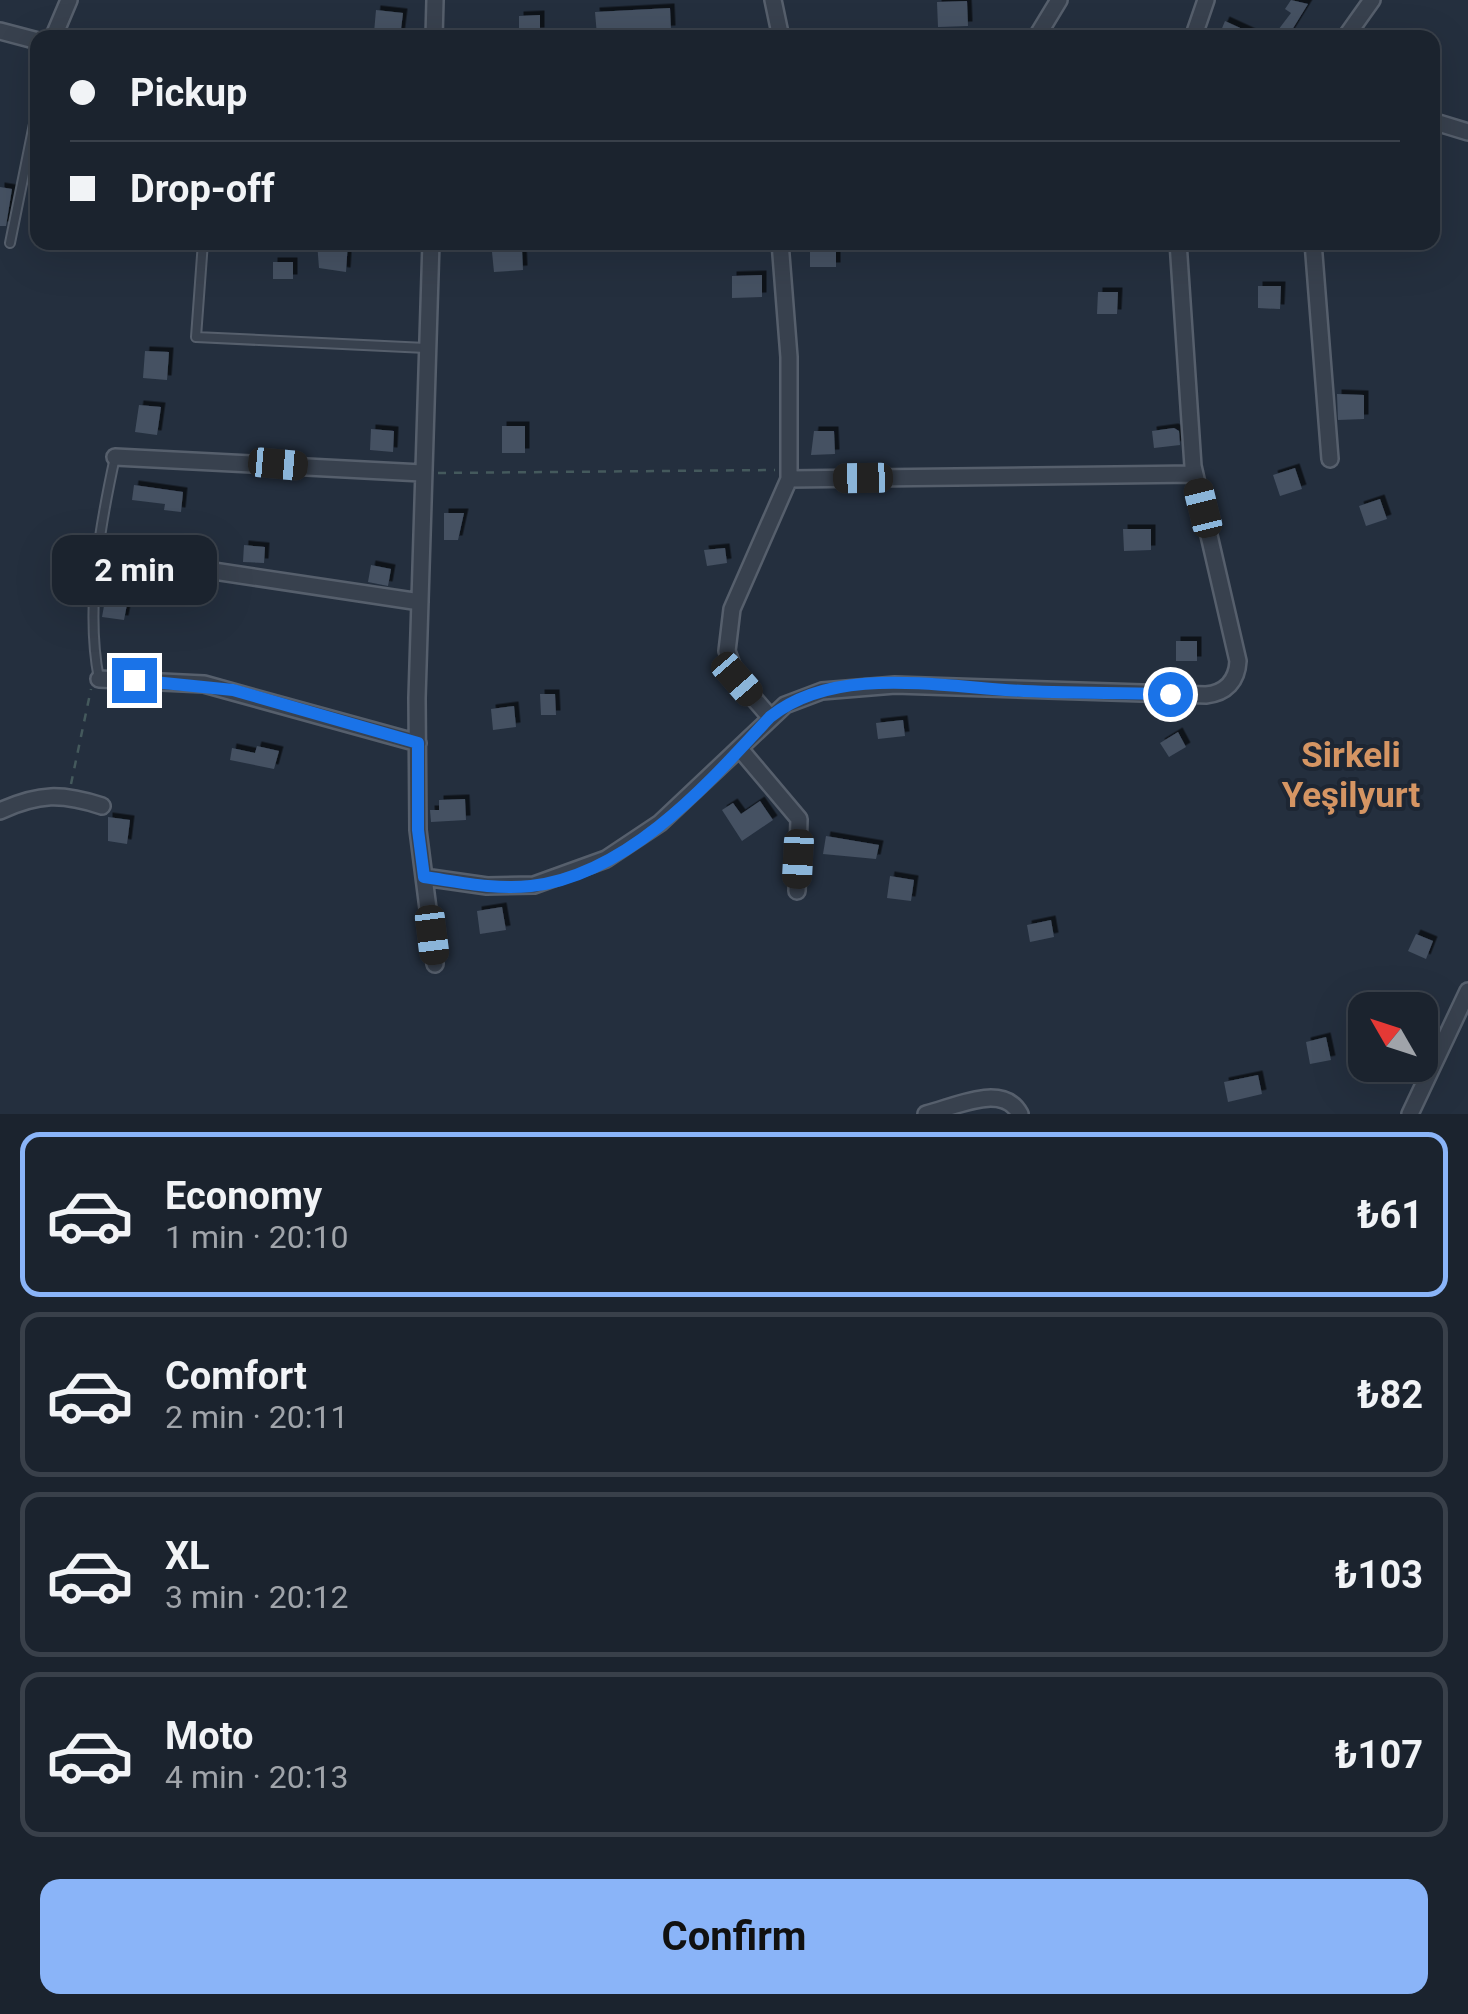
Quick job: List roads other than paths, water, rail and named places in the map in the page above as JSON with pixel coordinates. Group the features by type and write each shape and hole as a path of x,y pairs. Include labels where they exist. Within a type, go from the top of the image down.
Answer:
{"street":[{"path":"56,30 69,0"},
{"path":"434,0 434,30"},
{"path":"773,0 779,30"},
{"path":"1041,30 1059,0"},
{"path":"1196,30 1206,0"},
{"path":"1350,30 1372,0"},
{"path":"0,31 30,39"},
{"path":"1440,122 1466,127"},
{"path":"430,250 422,473 418,830 435,964"},
{"path":"770,717 737,679 727,651 732,609 789,475 789,357 781,250"},
{"path":"424,877 509,887 553,881 642,838 770,717 802,697 858,687 1220,692 1234,679 1238,660 1194,474 1179,250"},
{"path":"1315,250 1330,459"},
{"path":"116,457 422,473"},
{"path":"789,475 1194,474"},
{"path":"101,554 420,602"},
{"path":"98,679 204,684 418,743"},
{"path":"740,749 798,820 797,890"},
{"path":"0,810 37,796 68,795 102,806"},
{"path":"1410,1114 1468,991"},
{"path":"926,1114 1000,1096 1014,1102 1020,1114"}],"lane":[{"path":"10,243 30,144"},
{"path":"202,250 196,337 427,348"},
{"path":"98,679 94,632 103,515 116,457"}],"district":[{"name":"Sirkeli Yeşilyurt","path":"1351,775"}]}
